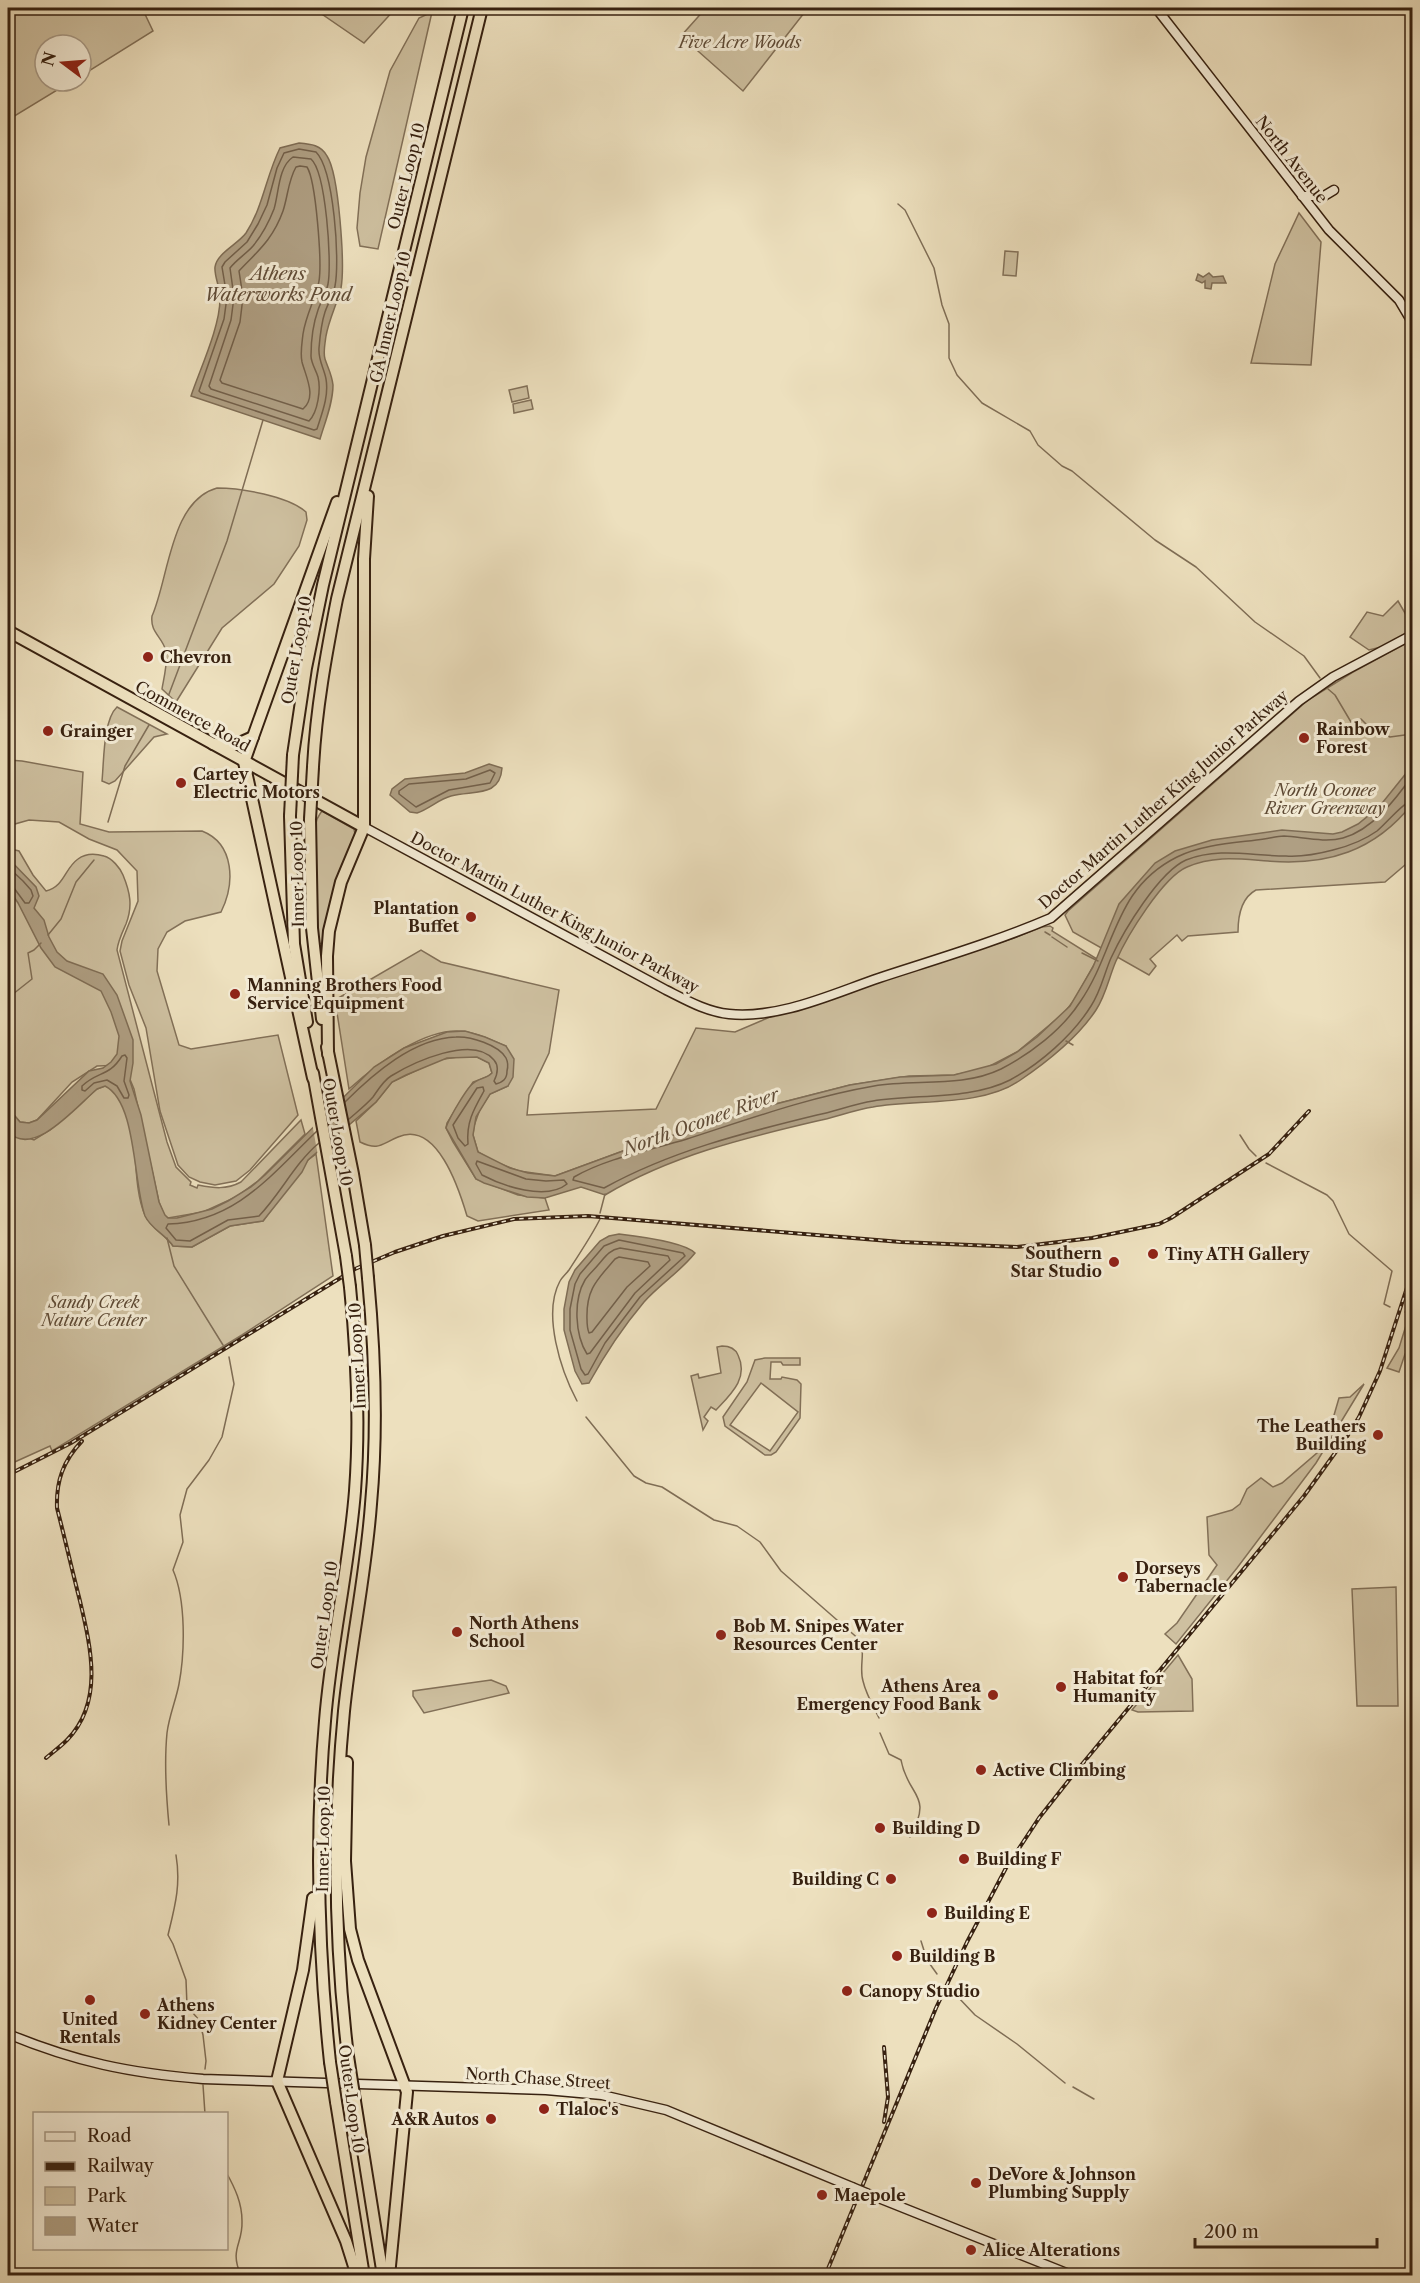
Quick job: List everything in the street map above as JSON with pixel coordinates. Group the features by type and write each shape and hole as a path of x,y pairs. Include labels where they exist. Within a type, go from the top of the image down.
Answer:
{"highway":[{"name":"Outer Loop 10","path":"364,2276 330,2062 321,1963 318,1858 325,1718 355,1491 357,1371 346,1256 313,1078 305,1006 294,944 290,816 293,755 306,668 323,585 353,453 463,8"},
{"name":"GA Inner Loop 10","path":"376,441 433,200 482,8"},
{"path":"328,1054 329,931 341,882 364,827 364,559 367,508 376,441"},
{"name":"Inner Loop 10","path":"376,441 324,660 312,767 310,819 312,928 320,1005 365,1245 375,1378 374,1469 366,1552 348,1679 343,1771 337,1825 337,1931 348,2056 383,2276"},
{"path":"313,1078 244,762 353,453"},
{"name":"Commerce Road","path":"8,631 364,827"},
{"path":"213,744 235,745 253,737"},
{"path":"343,1771 345,1872 350,1929 358,1960 406,2086 408,2098 389,2276"},
{"path":"318,1858 303,1970 277,2081 346,2241 357,2276"}],"main road":[{"name":"North Avenue","path":"1156,8 1329,230 1399,300 1413,322"},
{"path":"1302,196 1322,196 1334,190"},
{"name":"Doctor Martin Luther King Junior Parkway","path":"364,827 617,965 703,1008 730,1014 775,1010 1005,938 1051,918 1299,701 1333,677 1413,635"},
{"name":"North Chase Street","path":"8,2034 58,2053 124,2070 203,2079 546,2090 602,2095 666,2110 1074,2276"}],"green space":[{"path":"8,8 142,8 153,31 93,68 93,33 33,33 33,93 52,93 8,120"},
{"path":"313,8 396,8 364,43"},
{"name":"Five Acre Woods","path":"706,8 808,8 743,91 681,36"},
{"path":"432,12 378,249 360,246 357,228 366,157 390,71 419,18"},
{"path":"1299,213 1321,242 1311,365 1251,363 1275,264"},
{"path":"1005,251 1018,252 1016,276 1003,275"},
{"path":"527,386 529,398 512,402 509,390"},
{"path":"531,400 533,409 514,413 513,404"},
{"path":"217,488 251,491 276,497 298,506 306,512 307,520 299,546 274,584 222,628 176,702 162,689 166,651 154,631 152,616 180,524 189,508 201,496"},
{"path":"1398,601 1412,625 1412,630 1389,645 1369,650 1350,637 1367,612 1383,616"},
{"name":"North Oconee River Greenway","path":"1412,640 1412,859 1385,882 1256,890 1244,903 1238,932 1188,936 1182,941 1177,935 1150,959 1156,966 1149,975 1073,932 1065,915 1068,911 1308,700"},
{"path":"117,707 167,734 154,737 115,781 109,784 102,781 105,742 109,721"},
{"path":"8,760 83,772 80,824 109,832 202,831 221,845 226,855 230,877 226,901 221,912 185,921 167,932 158,949 157,971 179,1045 191,1049 278,1035 298,1115 250,1170 236,1181 215,1185 189,1177 178,1165 160,1111 146,1028 129,985 120,951 138,901 137,871 117,850 89,839 59,822 29,820 15,824 8,831"},
{"path":"322,811 354,829 355,834 322,944 319,943 313,868 316,822"},
{"path":"19,851 33,875 46,891 61,881 73,863 87,855 97,854 107,857 122,872 130,905 117,950 167,1142 176,1167 191,1182 190,1185 197,1188 198,1185 220,1188 241,1182 301,1120 305,1134 258,1181 236,1197 203,1212 168,1218 164,1215 159,1202 134,1089 124,1065 97,1066 72,1082 37,1120 29,1123 20,1122 8,1108 8,852"},
{"path":"1050,926 1053,928 1052,931 1097,959 1075,999 1064,1013 1017,1052 984,1069 954,1075 909,1076 850,1085 764,1107 623,1151 555,1176 519,1171 493,1161 478,1152 473,1135 480,1109 490,1094 508,1086 506,1046 467,1032 452,1031 436,1034 388,1058 349,1089 335,1000 421,950 441,962 559,990 549,1053 529,1095 527,1115 656,1109 696,1028 735,1032 777,1014"},
{"path":"464,1056 477,1057 489,1063 492,1073 473,1082 447,1123 446,1128 453,1142 476,1179 518,1195 545,1198 549,1210 478,1221 467,1216 444,1160 435,1147 424,1138 412,1134 376,1146 360,1142 356,1121 376,1102 392,1082 438,1060"},
{"name":"Sandy Creek Nature Center","path":"117,1077 130,1117 142,1207 151,1224 173,1246 192,1247 230,1226 263,1221 308,1160 316,1154 333,1276 242,1335 52,1451 50,1446 8,1465 8,1131 34,1140 50,1130 97,1089"},
{"path":"1412,1306 1412,1345 1405,1354 1399,1372 1387,1368 1399,1348"},
{"path":"717,1347 732,1348 737,1353 741,1363 740,1378 732,1392 716,1410 711,1407 704,1417 708,1421 703,1430 691,1376 698,1374 699,1378 721,1373"},
{"path":"800,1358 800,1365 771,1362 770,1379 781,1379 782,1377 797,1380 801,1384 800,1418 776,1452 771,1455 765,1455 725,1426 723,1417 747,1382 755,1360","holes":["761,1383 798,1412 770,1451 730,1425"]},
{"path":"1364,1384 1316,1463 1176,1644 1165,1634 1177,1623 1217,1565 1209,1555 1207,1517 1232,1510 1240,1504 1247,1489 1261,1478 1273,1487 1282,1483 1325,1446 1339,1398 1350,1397"},
{"path":"1396,1587 1398,1706 1357,1706 1352,1589"},
{"path":"1178,1655 1192,1679 1193,1711 1138,1712 1132,1710"},
{"path":"491,1680 506,1686 509,1693 424,1713 413,1696 413,1691"}],"water":[{"name":"Athens Waterworks Pond","path":"299,143 319,147 327,156 335,181 341,241 341,288 327,330 324,351 333,392 320,439 191,396 217,322 220,295 215,271 217,262 246,233 252,223 280,148"},
{"path":"1209,273 1213,277 1223,276 1226,283 1212,283 1211,289 1205,288 1205,281 1202,283 1196,280 1198,274 1203,277"},
{"path":"489,764 502,768 500,778 491,788 447,797 417,813 410,812 390,795 392,789 405,779 465,773"},
{"path":"1412,766 1412,804 1398,820 1366,844 1330,858 1290,862 1217,859 1197,863 1178,873 1167,882 1128,937 1102,998 1088,1021 1051,1058 1004,1089 968,1099 866,1108 762,1134 655,1169 605,1195 581,1187 545,1198 527,1197 476,1179 446,1128 468,1089 492,1073 489,1063 477,1057 447,1058 392,1082 376,1102 308,1160 302,1172 263,1221 230,1226 192,1247 173,1246 145,1216 129,1126 115,1095 105,1086 97,1089 54,1127 41,1135 29,1139 18,1138 8,1131 8,1108 20,1122 29,1123 37,1120 89,1071 103,1068 111,1062 117,1054 119,1036 101,991 55,967 41,948 8,888 8,858 36,887 39,896 34,908 44,920 57,952 67,961 103,974 117,995 133,1040 130,1081 141,1115 159,1202 168,1218 177,1218 212,1209 251,1187 374,1067 404,1048 447,1032 465,1031 485,1037 506,1046 514,1059 513,1077 508,1086 490,1094 476,1117 473,1135 478,1152 510,1168 555,1176 623,1151 764,1107 850,1085 900,1077 954,1075 996,1064 1037,1037 1070,1006 1093,967 1119,904 1155,863 1175,851 1212,840 1282,830 1333,834 1342,832 1358,824 1379,807"},
{"path":"619,1234 671,1243 695,1253 644,1302 615,1341 589,1383 582,1384 575,1371 564,1330 564,1309 569,1282 575,1270 600,1241"}],"pier":[{"path":"325,1110 331,1145 318,1156 312,1123"}],"waterway":[{"path":"898,204 905,210 934,268 942,305 949,324 949,358 957,375 982,403 1030,431 1038,445 1062,466 1072,471 1155,540 1196,567 1255,622 1304,656 1320,678"},
{"path":"166,702 227,541 263,420"},
{"path":"1328,689 1335,695 1351,722 1361,719 1390,737 1412,734"},
{"path":"108,822 125,766 149,725"},
{"path":"48,935 61,919 76,882 94,860"},
{"path":"1045,932 1050,935"},
{"path":"1052,937 1067,947"},
{"path":"8,998 32,979 28,953 41,943"},
{"path":"1082,953 1098,961"},
{"path":"1066,1041 1073,1045"},
{"path":"1240,1135 1256,1156"},
{"path":"1266,1163 1327,1195 1333,1201 1349,1234 1392,1271 1384,1304 1390,1307"},
{"path":"600,1213 605,1194"},
{"path":"577,1401 560,1359 553,1326 553,1309 560,1281 600,1219"},
{"path":"167,1238 174,1266 223,1345"},
{"path":"1405,1312 1409,1312 1412,1308"},
{"path":"169,1825 166,1745 169,1720 179,1684 183,1642 180,1596 173,1570 183,1542 180,1515 187,1489 209,1460 222,1437 234,1384 229,1357"},
{"path":"586,1417 634,1476 646,1483 662,1487 714,1520 737,1526 760,1542 781,1571 861,1641 863,1681 879,1718"},
{"path":"880,1733 889,1754 901,1760 904,1772 920,1803 917,1823 910,1837"},
{"path":"176,1855 178,1886 168,1935 186,1980 187,2006 199,2020 203,2035 205,2069"},
{"path":"921,1941 927,1960 937,1974"},
{"path":"957,1996 975,2015 1017,2044 1065,2083"},
{"path":"203,2085 205,2112"},
{"path":"1073,2087 1094,2099"},
{"path":"228,2176 241,2208 242,2229 236,2253 241,2276"}],"railway":[{"path":"8,1475 71,1443 355,1269 395,1252 443,1236 514,1219 588,1216 901,1242 1017,1247 1092,1238 1159,1224 1171,1218 1269,1154 1309,1111"},
{"path":"825,2276 936,2008 1006,1868 1039,1818 1069,1780 1304,1496 1348,1435 1380,1371 1412,1272"},
{"path":"46,1758 67,1740 79,1725 90,1692 88,1637 57,1508 59,1480 65,1464 82,1441"},
{"path":"884,2047 888,2097 884,2122"}],"place":[{"name":"Chevron","path":"148,657"},
{"name":"Grainger","path":"48,731"},
{"name":"Rainbow Forest","path":"1304,738"},
{"name":"Cartey Electric Motors","path":"181,783"},
{"name":"Plantation Buffet","path":"471,917"},
{"name":"Manning Brothers Food Service Equipment","path":"235,994"},
{"name":"Tiny ATH Gallery","path":"1153,1254"},
{"name":"Southern Star Studio","path":"1114,1262"},
{"name":"The Leathers Building","path":"1378,1435"},
{"name":"Dorseys Tabernacle","path":"1123,1577"},
{"name":"North Athens School","path":"457,1632"},
{"name":"Bob M. Snipes Water Resources Center","path":"721,1635"},
{"name":"Habitat for Humanity","path":"1061,1687"},
{"name":"Athens Area Emergency Food Bank","path":"993,1695"},
{"name":"Active Climbing","path":"981,1770"},
{"name":"Building D","path":"880,1828"},
{"name":"Building F","path":"964,1859"},
{"name":"Building C","path":"891,1879"},
{"name":"Building E","path":"932,1913"},
{"name":"Building B","path":"897,1956"},
{"name":"Canopy Studio","path":"847,1991"},
{"name":"United Rentals","path":"90,2000"},
{"name":"Athens Kidney Center","path":"145,2014"},
{"name":"Tlaloc's","path":"544,2109"},
{"name":"A&R Autos","path":"491,2119"},
{"name":"DeVore & Johnson Plumbing Supply","path":"976,2183"},
{"name":"Maepole","path":"822,2195"},
{"name":"Alice Alterations","path":"971,2250"}],"water label":[{"name":"North Oconee River","path":"701,1122"}]}
